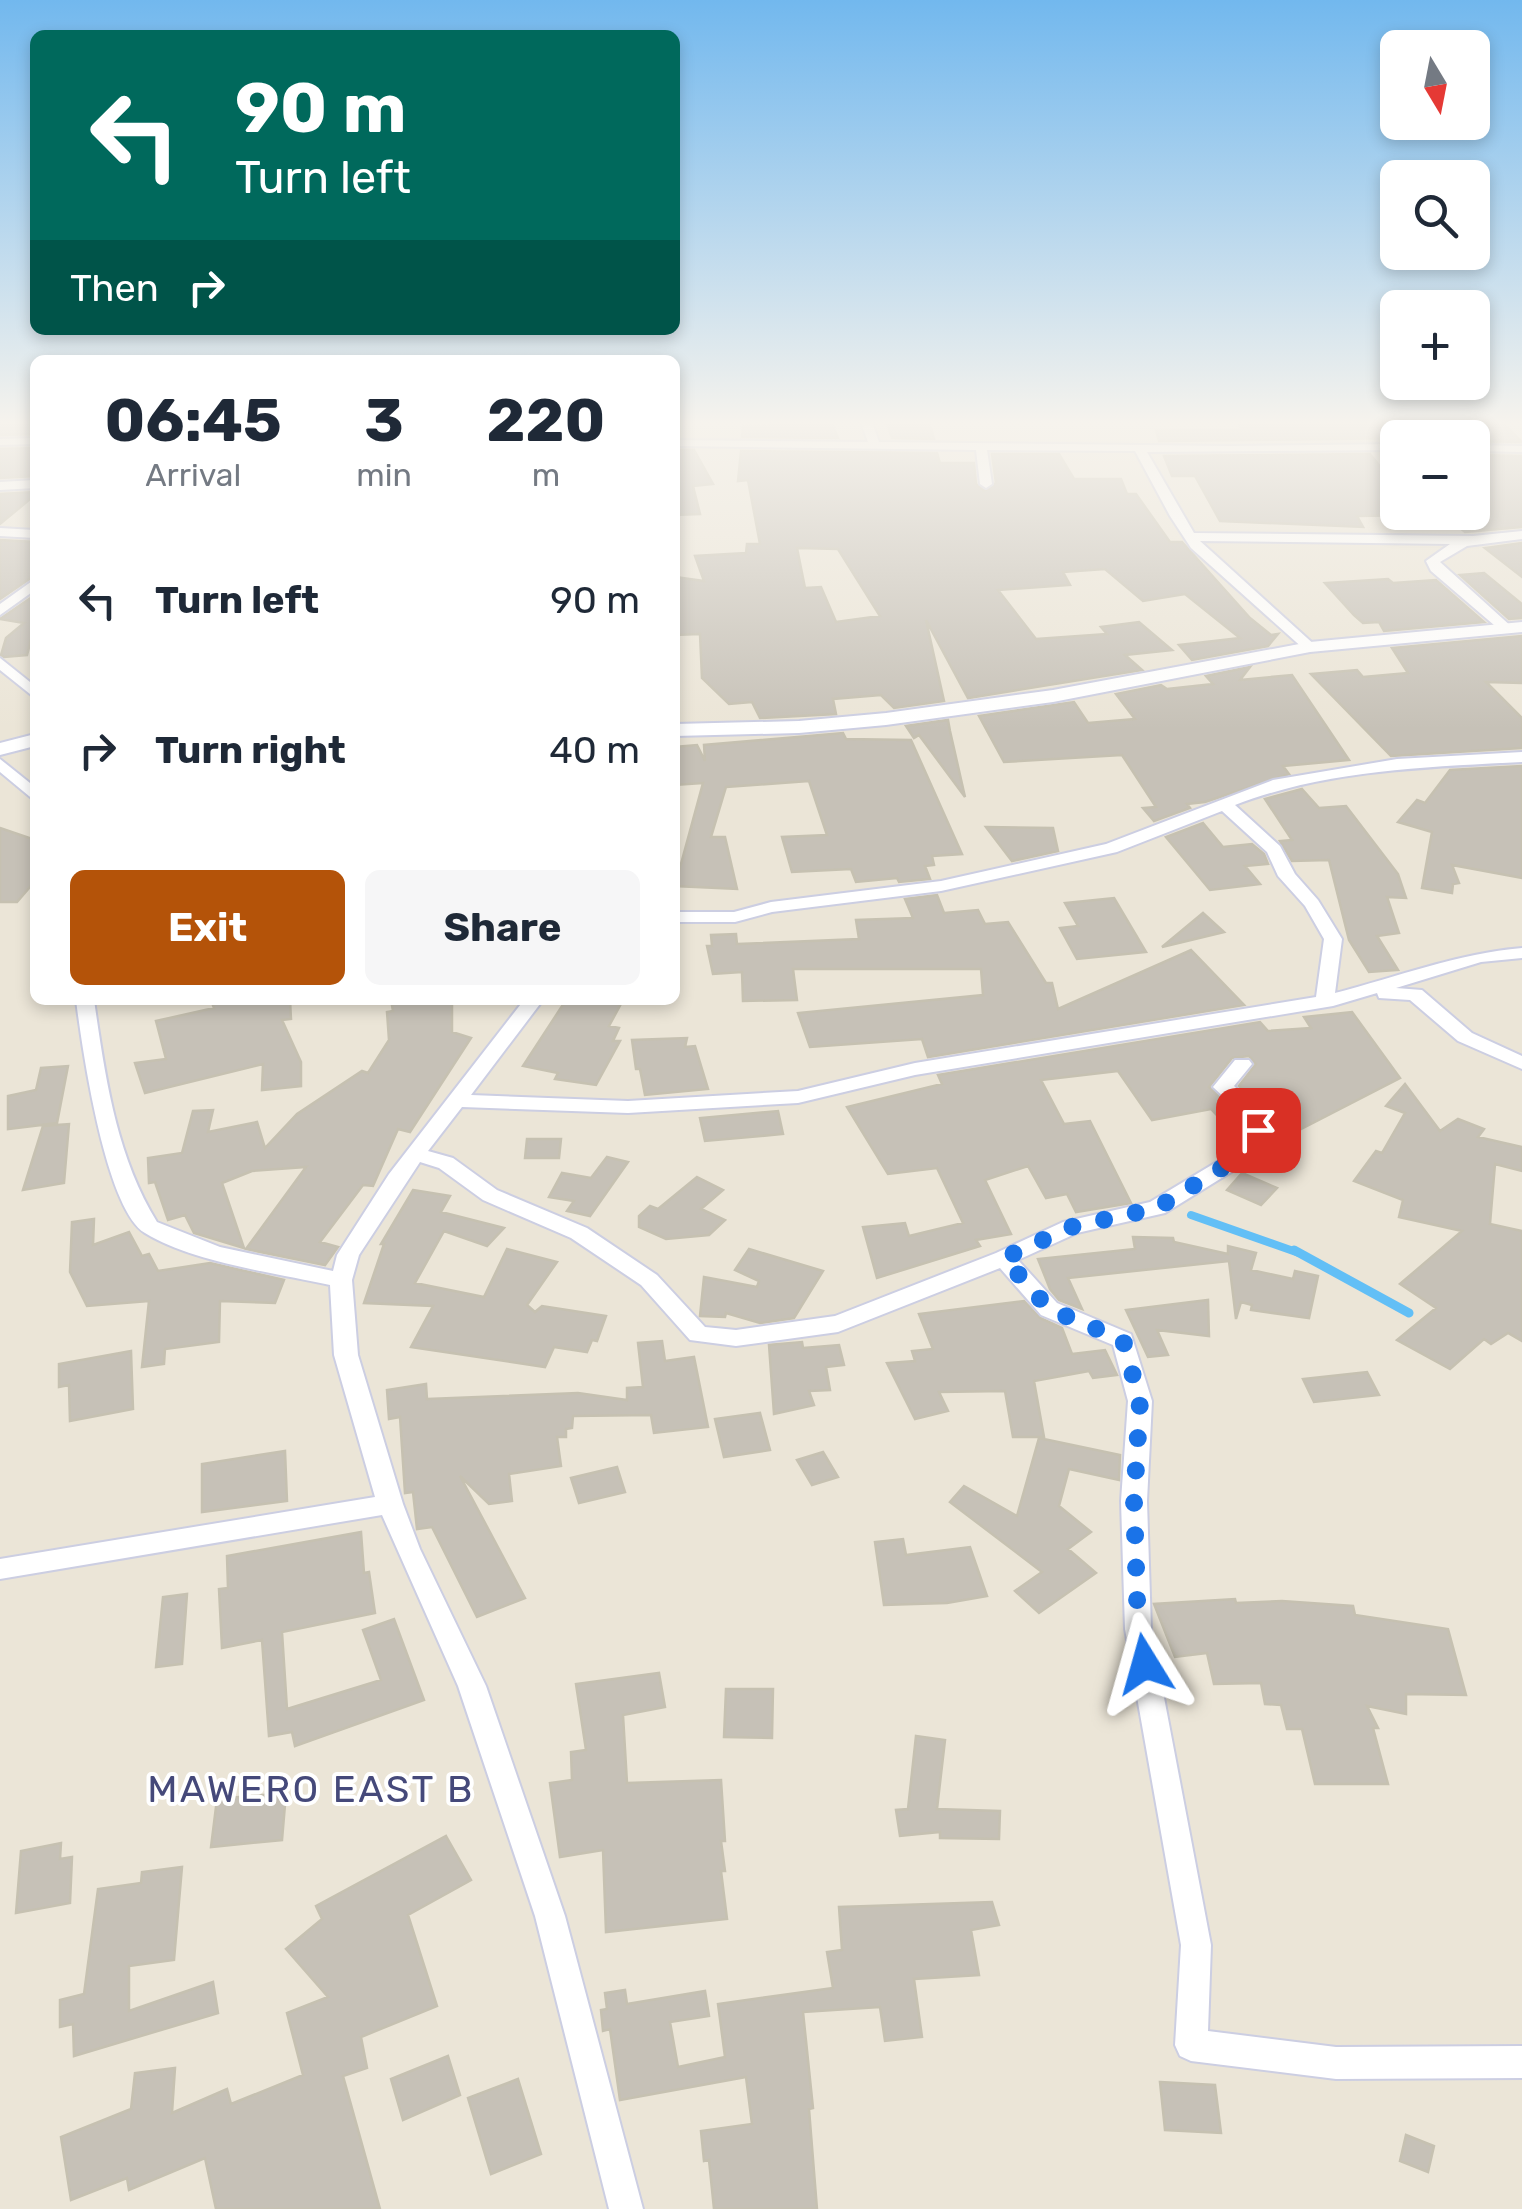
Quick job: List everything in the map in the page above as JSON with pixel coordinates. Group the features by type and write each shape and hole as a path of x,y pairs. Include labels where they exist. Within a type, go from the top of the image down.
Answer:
{"street":[{"path":"1182,523 1190,537 1234,582 1310,648"},
{"path":"0,532 30,534"},
{"path":"1190,537 1304,535 1476,540 1522,535"},
{"path":"1476,540 1443,550 1433,564 1514,628"},
{"path":"0,611 30,587"},
{"path":"680,730 799,727 957,711 1310,648 1514,628"},
{"path":"0,662 30,689"},
{"path":"0,749 30,741"},
{"path":"680,917 735,917 771,907 941,886 1033,868 1111,848 1273,786 1351,770 1522,757"},
{"path":"0,764 30,791"},
{"path":"1223,803 1274,850 1287,876 1312,904 1333,939 1325,1001"},
{"path":"1325,1001 1438,972 1478,957 1522,952"},
{"path":"458,1101 628,1106 798,1097 915,1069 1399,992 1415,994 1465,1037 1522,1063"},
{"path":"86,1005 98,1084 118,1164 149,1226 214,1253 341,1280"},
{"path":"530,1005 414,1154 348,1255 341,1280 346,1355 390,1504 407,1550 472,1686 550,1916 626,2209"},
{"path":"414,1154 446,1163 490,1195 579,1233 648,1280 698,1334 736,1338 838,1324 1071,1227 1157,1208 1254,1148 1255,1115 1222,1087 1242,1064"},
{"path":"1004,1258 1049,1309 1123,1340 1140,1401 1134,1501 1138,1629 1196,1944 1191,2045 1336,2063 1522,2062"},
{"path":"0,1569 390,1504"}],"building":[{"path":"756,523 1157,523 1170,542 1182,542 1250,618 1271,635 1278,634 1268,646 1192,660 1179,645 1240,638 1185,594 1143,601 1105,569 1063,572 1070,585 998,590 1036,639 1107,634 1101,627 1139,622 1172,650 1125,655 1142,670 968,698 926,620 944,701 894,708 881,695 833,699 836,714 760,718 752,702 729,704 702,678 700,634 680,635 680,578 704,581 695,556 746,553 747,544 760,544","holes":["797,548 838,549 880,616 836,622 821,587 805,588"]},
{"path":"1270,523 1361,523 1363,527"},
{"path":"1490,523 1522,523 1522,527 1490,530"},
{"path":"0,540 30,542 30,578 0,599"},
{"path":"1522,543 1522,577 1485,548"},
{"path":"1484,573 1522,604 1522,618 1509,619 1460,575"},
{"path":"1388,579 1393,583 1436,580 1484,622 1384,631 1379,622 1363,623 1325,583"},
{"path":"30,598 27,655 1,655 6,638 24,623 0,619"},
{"path":"1522,636 1522,683 1486,682 1522,718 1522,748 1391,756 1311,674 1357,670 1363,677 1408,673 1392,648"},
{"path":"1250,667 1240,680 1292,675 1349,760 1283,766 1289,774 1205,802 1187,804 1190,808 1154,821 1143,808 1156,807 1122,755 1004,762 979,716 1074,702 1088,723 1135,719 1116,694 1161,685 1167,689 1213,684 1206,676"},
{"path":"948,720 965,797 919,735 914,738 906,726"},
{"path":"843,733 846,739 911,740 962,854 932,856 934,865 925,866 930,879 856,882 851,869 792,872 782,837 827,835 809,781 726,787 711,837 725,837 737,889 680,886 680,868 703,783 680,785 680,747 697,745 705,761 704,745"},
{"path":"1522,766 1522,878 1452,865 1459,883 1453,884 1452,893 1422,888 1432,832 1398,822 1417,800 1425,803 1450,770"},
{"path":"1302,789 1319,808 1346,806 1398,874 1406,898 1387,897 1399,933 1377,936 1398,970 1369,972 1349,940 1329,860 1292,861 1280,841 1292,840 1265,799"},
{"path":"1203,823 1223,847 1252,844 1264,854 1268,864 1245,866 1260,884 1210,890 1166,837"},
{"path":"986,827 1053,828 1058,851 1012,861"},
{"path":"0,828 30,838 30,887 17,902 0,902"},
{"path":"937,895 944,913 978,910 985,924 1008,922 1046,983 1052,983 1058,1009 1191,950 1244,1005 928,1057 922,1039 810,1047 798,1013 983,995 981,969 793,969 797,1000 743,1001 742,972 713,974 707,946 712,946 711,935 736,934 737,944 859,939 856,920 913,918 905,899"},
{"path":"1114,898 1146,952 1077,959 1060,928 1078,926 1065,903"},
{"path":"1203,913 1224,932 1162,947"},
{"path":"213,1005 290,1005 291,1019 282,1020 301,1062 301,1086 262,1090 263,1064 145,1093 135,1063 166,1059 156,1021 214,1008"},
{"path":"392,1005 452,1005 452,1032 471,1038 410,1132 398,1129 373,1186 363,1185 320,1242 338,1247 325,1265 246,1249 306,1167 252,1171 222,1183 244,1248 194,1233 185,1215 168,1220 155,1182 149,1183 148,1158 182,1153 193,1111 213,1110 208,1132 257,1122 265,1148 297,1114 362,1071 368,1073 389,1040 387,1012 393,1011"},
{"path":"563,1005 620,1005 609,1026 619,1028 613,1041 620,1041 596,1085 555,1079 558,1073 523,1066"},
{"path":"1352,1012 1400,1078 1299,1130 1274,1113 1269,1115 1239,1086 1256,1064 1249,1056 1232,1058 1209,1087 1241,1119 1241,1123 1228,1127 1211,1109 1152,1120 1118,1071 1041,1080 1064,1124 1090,1121 1131,1203 1076,1212 1067,1194 1046,1198 1028,1166 985,1180 1011,1234 976,1240 980,1246 877,1278 863,1227 905,1223 909,1236 963,1223 937,1168 888,1174 847,1107 942,1084 938,1075 1260,1022 1268,1031 1311,1028 1304,1017"},
{"path":"687,1038 685,1047 695,1046 708,1089 645,1095 632,1040"},
{"path":"68,1066 57,1123 8,1129 8,1096 36,1090 41,1068"},
{"path":"1405,1084 1440,1131 1458,1119 1484,1129 1478,1137 1522,1147 1522,1171 1495,1164 1490,1224 1522,1231 1522,1341 1508,1333 1491,1344 1484,1339 1450,1369 1397,1340 1436,1308 1400,1284 1462,1231 1399,1217 1403,1200 1354,1181 1376,1151 1382,1153 1405,1113 1386,1106"},
{"path":"778,1111 783,1134 705,1141 700,1118"},
{"path":"69,1124 64,1183 23,1190 43,1126"},
{"path":"527,1139 561,1139 559,1158 525,1158"},
{"path":"607,1157 628,1162 590,1216 567,1211 574,1201 549,1197 562,1173 591,1178"},
{"path":"1242,1173 1277,1188 1261,1205 1227,1190"},
{"path":"697,1177 723,1190 701,1209 725,1220 709,1235 666,1239 639,1227 639,1216 650,1206 658,1209"},
{"path":"413,1190 450,1196 441,1212 504,1228 487,1246 444,1231 415,1283 484,1297 507,1249 557,1262 527,1305 535,1312 542,1306 606,1316 597,1341 592,1340 587,1352 554,1347 545,1367 411,1347 433,1306 364,1303 381,1244"},
{"path":"94,1219 93,1245 129,1232 142,1256 149,1254 158,1271 210,1263 284,1280 275,1303 220,1301 219,1342 165,1349 164,1364 142,1367 149,1301 87,1306 70,1272 72,1222"},
{"path":"1133,1237 1173,1238 1174,1242 1228,1254 1228,1246 1256,1253 1251,1270 1293,1279 1295,1271 1318,1276 1309,1318 1251,1310 1252,1305 1241,1302 1236,1319 1229,1261 1068,1278 1082,1309 1059,1300 1050,1289 1038,1259 1135,1249"},
{"path":"749,1249 823,1271 794,1318 760,1323 726,1313 725,1317 700,1316 704,1277 757,1287 759,1281 735,1270"},
{"path":"1208,1300 1209,1336 1157,1330 1168,1355 1148,1357 1126,1310"},
{"path":"1024,1301 1040,1318 1062,1328 1072,1354 1105,1350 1117,1375 1093,1378 1089,1371 1034,1381 1044,1437 1013,1437 1005,1391 939,1392 948,1411 915,1419 887,1363 915,1361 912,1351 933,1349 919,1314"},
{"path":"662,1341 665,1361 694,1357 708,1427 654,1433 651,1415 573,1416 566,1437 557,1437 561,1466 509,1474 512,1501 489,1504 460,1476 525,1598 477,1617 432,1527 417,1529 413,1492 405,1493 400,1417 389,1419 387,1390 426,1384 427,1399 578,1393 627,1400 627,1388 643,1387 638,1343"},
{"path":"802,1342 803,1348 839,1345 844,1365 826,1367 830,1390 809,1391 814,1405 774,1414 769,1345"},
{"path":"131,1351 133,1409 70,1421 69,1385 59,1387 59,1364"},
{"path":"1367,1372 1379,1395 1314,1402 1303,1379"},
{"path":"760,1413 770,1450 724,1457 715,1419"},
{"path":"1039,1438 1120,1455 1119,1480 1069,1469 1059,1506 1091,1532 1068,1549 1096,1573 1039,1613 1015,1591 1042,1572 950,1502 964,1486 1017,1516"},
{"path":"285,1451 287,1501 202,1512 202,1464"},
{"path":"823,1452 838,1477 812,1485 797,1460"},
{"path":"617,1467 625,1492 579,1503 571,1478"},
{"path":"361,1532 364,1573 369,1572 375,1613 282,1632 287,1709 381,1680 363,1630 394,1619 424,1700 295,1746 292,1732 269,1736 262,1640 222,1648 219,1589 228,1588 227,1556"},
{"path":"903,1539 906,1555 970,1547 987,1596 947,1603 884,1605 875,1542"},
{"path":"187,1594 182,1664 156,1667 163,1597"},
{"path":"1235,1599 1236,1603 1282,1601 1353,1606 1355,1615 1448,1629 1466,1695 1406,1694 1406,1714 1367,1706 1378,1728 1373,1728 1388,1784 1315,1784 1302,1729 1287,1729 1281,1705 1265,1704 1261,1683 1214,1684 1207,1653 1175,1657 1154,1604"},
{"path":"659,1673 665,1707 623,1715 627,1783 721,1780 725,1871 721,1871 727,1919 606,1932 603,1850 560,1857 550,1783 572,1780 571,1752 586,1750 576,1684"},
{"path":"726,1689 773,1689 772,1738 724,1737"},
{"path":"916,1736 945,1740 937,1809 1000,1811 999,1839 940,1838 940,1832 900,1836 896,1810 908,1809"},
{"path":"286,1793 282,1840 211,1847 217,1799"},
{"path":"446,1836 471,1880 408,1915 437,2006 361,2037 367,2068 343,2076 380,2209 216,2209 205,2158 129,2190 127,2178 71,2200 61,2137 131,2109 135,2073 175,2068 172,2113 227,2089 231,2104 303,2075 287,2013 328,1997 286,1949 322,1919 316,1906"},
{"path":"61,1843 60,1859 72,1857 70,1903 16,1913 21,1851"},
{"path":"182,1867 174,1960 129,1966 129,2011 213,1982 218,2013 74,2056 73,2024 60,2027 60,2000 84,1994 98,1889 141,1883 142,1872"},
{"path":"992,1902 999,1925 971,1930 979,1975 914,1979 922,2037 885,2041 880,2007 803,2012 813,2108 809,2109 817,2209 714,2209 709,2160 704,2161 701,2131 752,2124 746,2077 620,2100 610,2029 603,2031 601,2010 607,2009 605,1993 625,1990 627,2004 705,1991 709,2016 670,2022 678,2067 725,2057 718,2004 833,1988 827,1952 842,1950 839,1907"},
{"path":"448,2056 460,2095 403,2120 391,2079"},
{"path":"518,2079 541,2154 491,2174 468,2098"},
{"path":"1160,2082 1215,2085 1221,2133 1165,2130"},
{"path":"1406,2135 1434,2146 1428,2172 1400,2161"}],"waterway":[{"path":"1191,1215 1299,1253"},
{"path":"1294,1250 1409,1313"}],"district":[{"name":"MAWERO EAST B","path":"311,1789"}],"route":[{"path":"1145,1664 1138,1629 1134,1501 1140,1401 1123,1340 1049,1309 1004,1258 1071,1227 1157,1208 1254,1148 1258,1130"}]}
